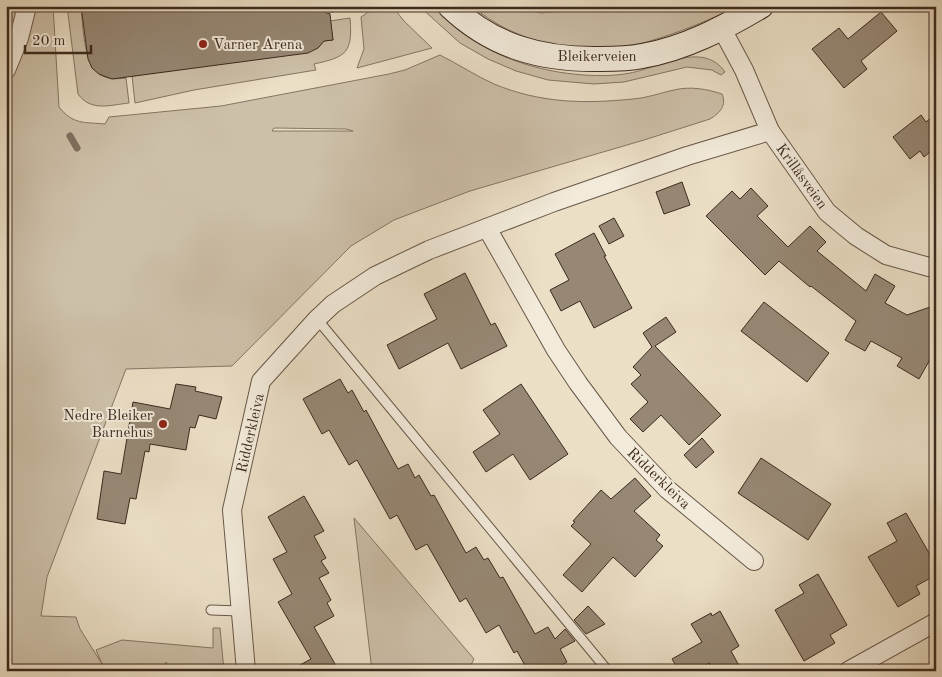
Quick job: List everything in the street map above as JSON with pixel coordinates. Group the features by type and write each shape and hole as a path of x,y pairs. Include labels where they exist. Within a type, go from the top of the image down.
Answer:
{"main road":[{"name":"Bleikerveien","path":"450,6 479,29 509,45 540,55 572,59 642,56 674,47 722,29 760,6"}],"street":[{"path":"6,70 19,38 27,6"},
{"name":"Krillåsveien","path":"722,29 744,70 770,131 827,212 856,236 886,255 929,267 936,266"},
{"name":"Ridderkleiva","path":"246,671 232,510 261,381 317,319 333,304 375,276 429,250 554,202 687,156 770,131"},
{"name":"Ridderkleiva","path":"487,228 556,350 618,437 667,488 754,561"},
{"path":"848,671 936,622"}],"lane":[{"path":"317,319 608,671"},
{"path":"211,610 240,611"}],"shaded area":[{"path":"6,6 22,6 6,60"},
{"path":"33,6 53,6 59,107 74,120 91,123 105,124 109,117 221,106 389,74 405,70 440,55 494,84 528,95 545,98 579,101 615,101 648,97 692,88 722,94 724,102 720,111 710,119 470,191 394,220 351,246 232,366 126,369 47,577 41,616 76,617 80,629 102,664 96,650 122,640 213,648 213,628 220,628 224,671 166,671 166,662 165,671 6,671 6,85 23,46","holes":["274,128 346,129 353,131 272,131"]},
{"path":"67,6 81,6 83,33 90,61 102,76 112,79 126,78 129,103 108,106 95,105 83,100 78,94"},
{"path":"369,6 392,6 404,21 432,48 357,68 364,49 361,17 367,13"},
{"path":"419,6 434,6 456,28 500,55 550,70 584,75 619,75 693,57 705,58 716,63 725,72 721,75 712,70 687,67 624,82 594,84 548,80 516,71 488,59 460,43"},
{"path":"472,6 508,6 541,13 614,6 738,6 692,27 647,42 594,48 550,44 529,38 509,30"},
{"path":"350,18 350,39 345,51 334,59 314,64 316,70 194,90 135,103 132,76 318,48 324,41 333,40 330,21"},
{"path":"354,518 474,659 468,671 372,671"}],"building":[{"name":"Varner Arena","path":"81,6 323,6 324,12 330,14 333,40 324,41 318,48 308,53 112,79 99,74 92,68 88,59"},
{"path":"881,12 897,31 861,61 867,69 844,88 812,49 839,28 848,39"},
{"path":"936,114 936,147 924,157 920,151 910,159 893,137 921,115 926,122"},
{"path":"682,182 690,205 664,214 656,192"},
{"path":"751,188 768,206 757,216 788,247 810,226 826,242 817,251 866,291 875,274 895,286 885,303 907,315 936,305 936,349 919,379 897,366 902,358 871,341 865,351 845,340 856,321 779,261 765,275 706,216 732,191 740,199"},
{"path":"614,218 624,236 609,244 599,226"},
{"path":"594,233 632,308 594,328 580,301 561,311 550,290 569,280 555,254"},
{"path":"465,273 491,325 495,323 507,346 461,369 448,343 399,369 387,345 437,319 424,294"},
{"path":"764,302 829,353 807,382 741,331"},
{"path":"666,317 676,332 655,346 721,415 689,445 661,415 643,432 630,419 648,402 631,384 641,375 633,367 652,347 643,333"},
{"path":"340,379 348,393 352,390 364,412 366,410 398,469 408,464 415,478 419,475 431,496 434,495 466,553 476,547 484,560 488,558 500,578 503,577 535,634 548,627 555,639 565,629 575,641 560,649 567,662 551,671 528,671 517,651 514,653 499,625 486,633 466,598 460,602 427,544 416,550 397,515 390,519 357,460 349,465 329,430 322,434 303,399"},
{"path":"176,384 196,387 195,391 222,397 216,419 199,415 195,428 190,427 186,450 150,444 149,452 145,451 136,499 130,498 125,524 97,519 104,471 121,474 133,402 170,409"},
{"path":"521,384 568,454 530,480 513,454 486,472 473,452 500,434 483,410"},
{"path":"702,438 714,452 696,468 684,455"},
{"path":"761,458 831,504 808,540 738,493"},
{"path":"635,478 651,496 634,511 660,535 656,540 663,546 635,577 613,557 582,592 563,575 591,544 571,526 575,522 573,521 601,490 611,499"},
{"path":"304,496 324,531 314,536 326,558 321,561 329,573 319,578 331,600 327,603 334,616 314,627 339,671 289,671 311,659 278,602 292,594 273,559 287,552 268,517"},
{"path":"906,513 936,565 936,575 916,586 920,594 898,607 868,557 897,541 887,523"},
{"path":"818,574 847,625 830,635 835,643 804,661 775,610 804,593 799,585"},
{"path":"588,606 605,624 586,634 574,620"},
{"path":"720,611 739,646 731,651 742,671 713,671 709,663 696,671 679,671 672,659 702,642 691,624 711,613 712,616"}],"waterway":[{"path":"70,136 77,148"}],"place":[{"name":"Varner Arena","path":"203,44"},
{"name":"Nedre Bleiker Barnehus","path":"163,424"}]}
